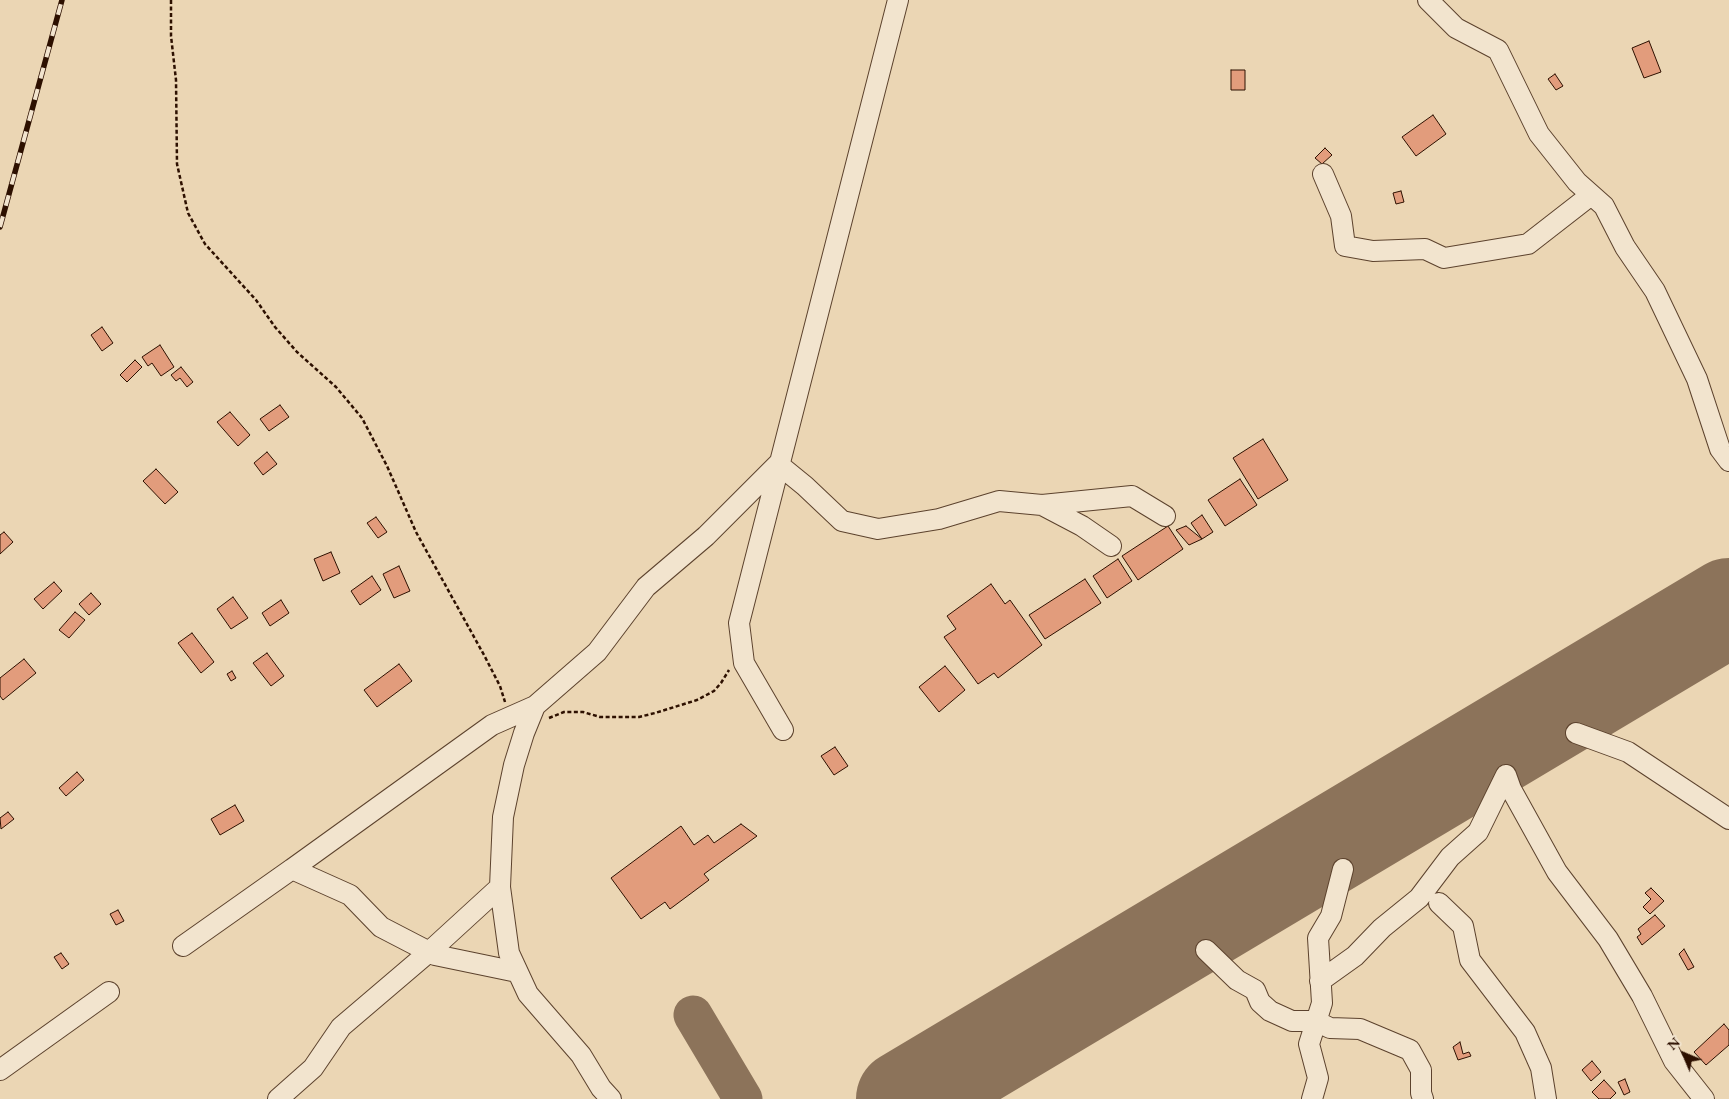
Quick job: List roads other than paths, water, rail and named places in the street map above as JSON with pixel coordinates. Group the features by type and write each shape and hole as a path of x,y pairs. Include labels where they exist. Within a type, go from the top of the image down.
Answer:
{"street":[{"path":"783,730 744,663 739,623 778,464 898,0"},
{"path":"1428,0 1456,28 1498,50 1539,134 1577,182 1604,206 1625,246 1656,291 1697,379 1720,449 1729,461"},
{"path":"1323,174 1341,216 1345,246 1373,251 1425,249 1444,258 1528,244 1591,195"},
{"path":"778,464 805,486 842,521 878,529 939,520 999,502 1042,505 1132,496 1164,516"},
{"path":"611,1099 581,1055 528,994 509,953 500,887 503,817 514,764 524,733 597,652 646,587 706,536 778,464"},
{"path":"1042,505 1082,526 1112,546"},
{"path":"183,946 492,725 508,717 542,712"},
{"path":"1576,733 1628,752 1729,819"},
{"path":"1320,981 1355,956 1382,928 1419,898 1450,857 1478,832 1506,775 1511,789 1558,872 1608,939 1642,996 1674,1060 1704,1099"},
{"path":"292,869 350,895 381,927 435,955 518,972"},
{"path":"1312,1099 1318,1078 1309,1044 1322,1003 1318,938 1331,916 1343,869"},
{"path":"278,1099 313,1068 341,1027 429,952 500,887"},
{"path":"1439,903 1463,926 1470,960 1525,1032 1540,1068 1546,1099"},
{"path":"1206,950 1237,980 1255,990 1260,1002 1270,1011 1292,1021 1316,1021 1330,1028 1360,1029 1410,1050 1421,1070 1421,1093 1423,1099"},
{"path":"0,1070 109,992"}],"railway":[{"path":"0,227 62,0"}]}
